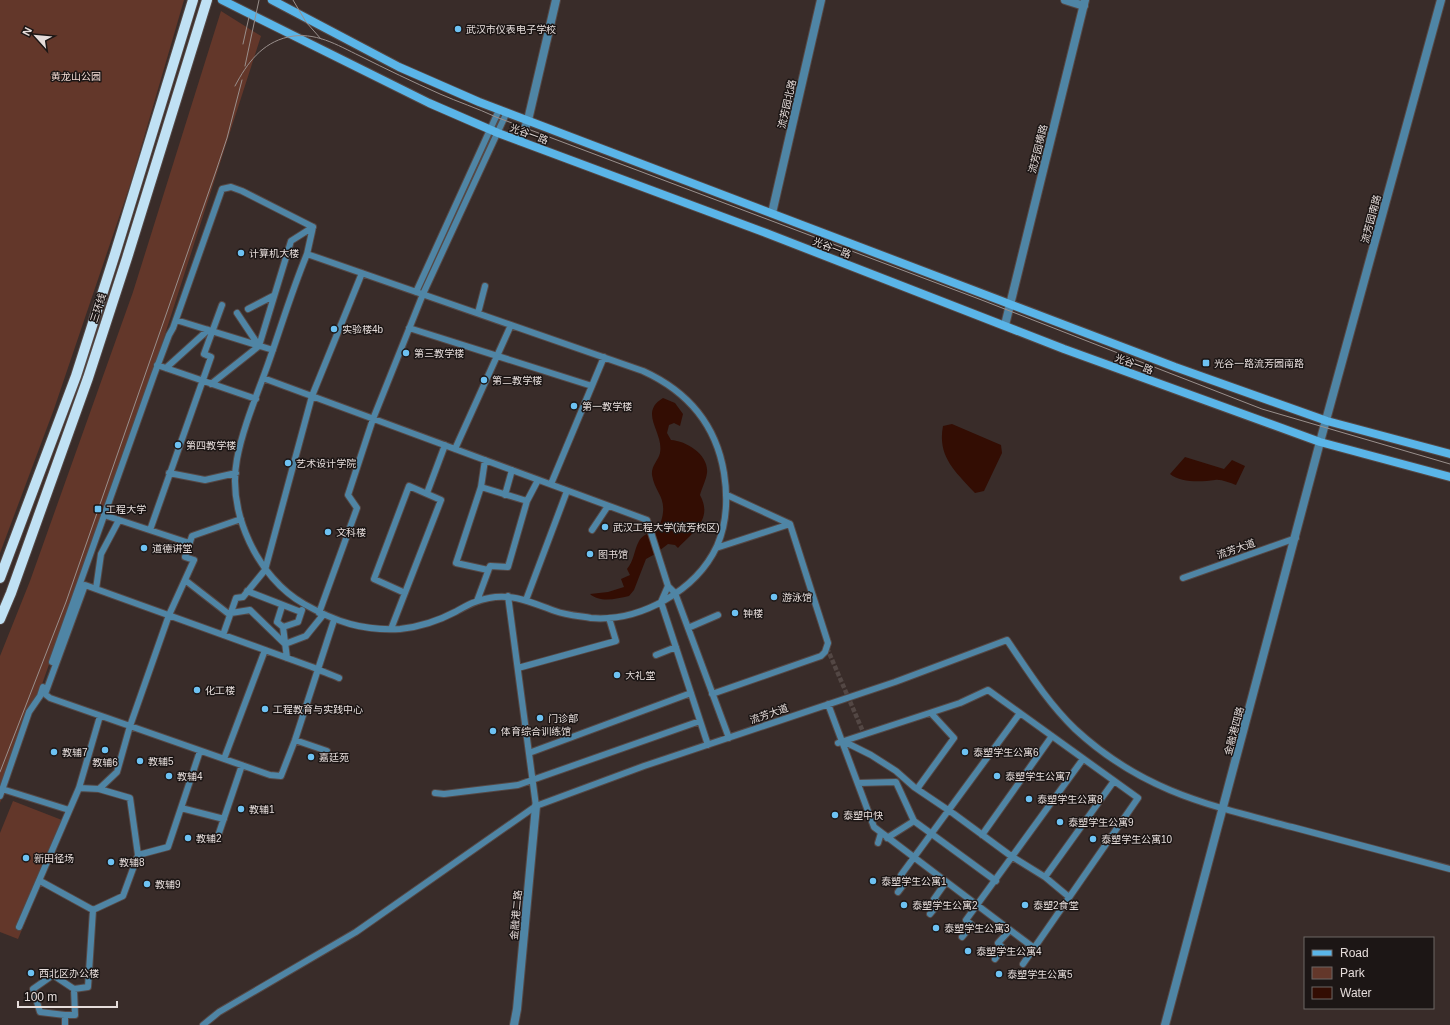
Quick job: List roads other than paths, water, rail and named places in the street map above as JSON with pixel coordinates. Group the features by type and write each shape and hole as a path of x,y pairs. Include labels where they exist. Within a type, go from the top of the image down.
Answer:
{"highway":[{"name":"三环线","path":"0,578 76,376 118,247 193,0"},
{"name":"三环线","path":"0,619 11,593 90,371 127,258 207,0"},
{"path":"0,625 11,593"}],"main road":[{"name":"光谷一路","path":"222,0 429,103 498,134 766,233 1064,349 1320,442 1450,477"},
{"name":"光谷一路","path":"272,0 399,67 503,111 1175,367 1327,421 1450,454"}],"street":[{"path":"520,141 528,120 556,0"},
{"name":"流芳园北路","path":"772,213 822,0"},
{"path":"1065,0 1084,3"},
{"name":"流芳园南路","path":"1320,442 1327,421 1441,0"},
{"name":"流芳园横路","path":"1005,325 1084,3"},
{"path":"416,292 489,130 503,111"},
{"path":"285,644 306,636 321,614 357,508 348,495 373,419 423,294 498,134 503,111"},
{"path":"69,810 1,792 29,712 40,696 222,190 231,187 242,191 313,227"},
{"path":"307,254 643,370 667,382 694,407 708,426 724,468 727,495 723,527 716,548 697,574 675,593 661,602 636,613 609,618 590,618 561,613 526,600 508,596 477,601 418,627 391,629 363,628 334,620 304,605 287,594 265,570 256,555 241,519 237,497 236,473 239,450 307,254 313,227"},
{"path":"212,384 259,346 291,241 313,227"},
{"path":"222,635 236,598 243,597 265,570 312,396 362,273"},
{"path":"478,313 485,286"},
{"path":"248,309 273,296"},
{"path":"150,530 201,380 211,357 204,354 211,331 222,305"},
{"path":"237,313 259,346"},
{"path":"176,320 273,350"},
{"path":"455,449 511,325"},
{"path":"409,328 592,386"},
{"path":"166,368 211,331"},
{"path":"550,484 604,357"},
{"path":"158,365 256,399"},
{"path":"263,378 647,520 668,586 675,593 729,738"},
{"name":"金融港四路","path":"1165,1025 1296,538 1320,442"},
{"path":"427,493 445,445"},
{"path":"485,460 481,488 456,563 488,570"},
{"path":"505,494 512,470"},
{"path":"169,474 204,480 236,473"},
{"path":"477,601 490,566 508,567 527,501 538,480"},
{"path":"391,629 441,500 409,486 374,579 405,592"},
{"path":"481,488 527,501"},
{"path":"526,600 567,491"},
{"path":"727,495 790,524"},
{"path":"592,530 608,506"},
{"path":"104,515 189,543"},
{"path":"99,789 117,772 130,726 169,615 194,560 185,557 192,536 241,519"},
{"path":"96,589 101,554 119,520"},
{"path":"716,548 790,524"},
{"path":"712,694 821,656 825,652 828,643 802,576 790,524"},
{"name":"流芳大道","path":"1183,578 1296,538"},
{"path":"92,551 101,554"},
{"path":"185,580 230,614 250,610 285,644"},
{"path":"334,620 318,669 294,740 281,776 275,776 200,751 50,698 45,694 85,585 318,669 339,678"},
{"path":"668,586 661,602 708,745"},
{"path":"247,591 300,612"},
{"path":"508,596 536,806"},
{"path":"282,626 298,622 300,612 304,605"},
{"path":"282,606 277,622 282,626 287,658"},
{"path":"688,628 718,615"},
{"path":"518,668 616,641 609,618"},
{"name":"流芳大道","path":"203,1025 219,1012 356,932 536,806 1007,640 1036,683 1057,710 1101,751 1126,768 1160,787 1187,798 1223,809"},
{"path":"656,654 676,647"},
{"path":"224,759 265,650"},
{"path":"841,742 909,718 931,713 960,703 988,690 1138,798 1022,964"},
{"path":"529,753 691,693"},
{"path":"828,704 874,827 1034,948"},
{"path":"917,789 954,738 931,713"},
{"path":"898,892 907,880 901,875 1020,713"},
{"path":"19,927 79,788 100,716"},
{"path":"435,793 444,794 518,785 700,721"},
{"path":"982,835 1052,736"},
{"path":"294,740 327,751"},
{"path":"841,742 872,755 896,771 917,789 1013,858 1045,877 1069,897"},
{"path":"138,855 168,848 200,751"},
{"path":"962,937 972,925 966,920 1013,858 1083,759"},
{"path":"219,833 242,765"},
{"path":"1045,877 1114,781"},
{"path":"858,784 896,782 914,821 996,881"},
{"path":"79,788 99,789 130,798 138,855 123,896 94,910"},
{"name":"金融港二路","path":"514,1025 517,1009 536,806"},
{"path":"181,808 224,819"},
{"path":"1223,809 1450,869"},
{"path":"887,838 914,821"},
{"path":"878,843 881,833"},
{"path":"42,882 94,910"},
{"path":"930,914 939,903 934,899 946,882"},
{"path":"74,989 75,1015 65,1016 40,1012 33,989 53,975 74,989 88,987 94,910"},
{"path":"995,959 1003,948 998,943 1010,930"},
{"path":"65,1016 65,1025"}],"water":[{"path":"663,398 675,403 683,414 680,426 674,423 669,425 667,433 671,440 684,443 696,450 701,455 707,466 707,473 700,495 703,503 703,518 695,530 678,548 675,545 668,544 646,559 634,590 629,596 608,600 598,599 590,594 608,592 624,587 621,579 630,575 627,569 631,563 639,541 658,526 662,518 662,500 653,481 652,475 660,453 660,445 652,416 656,404"},
{"path":"952,424 1001,445 1002,453 984,491 975,493 955,471 945,455 942,437 943,426"},
{"path":"1185,457 1224,469 1232,460 1245,466 1236,485 1220,480 1185,480 1170,474"}],"tunnel":[{"path":"827,648 864,734"}],"tram line":[{"path":"245,66 259,0"},
{"path":"293,0 306,22 321,39"},
{"path":"243,44 249,17"},
{"path":"235,86 250,62 270,44 288,37 317,37 447,97 496,117 979,299 1262,409 1450,464"},
{"path":"0,772 66,602 216,171 227,138 242,80"}],"place":[{"name":"武汉市仪表电子学校","path":"458,29"},
{"name":"计算机大楼","path":"241,253"},
{"name":"实验楼4b","path":"334,329"},
{"name":"第三教学楼","path":"406,353"},
{"name":"光谷一路流芳园南路","path":"1206,363"},
{"name":"第二教学楼","path":"484,380"},
{"name":"第一教学楼","path":"574,406"},
{"name":"第四教学楼","path":"178,445"},
{"name":"艺术设计学院","path":"288,463"},
{"name":"工程大学","path":"98,509"},
{"name":"武汉工程大学(流芳校区)","path":"605,527"},
{"name":"文科楼","path":"328,532"},
{"name":"道德讲堂","path":"144,548"},
{"name":"图书馆","path":"590,554"},
{"name":"游泳馆","path":"774,597"},
{"name":"钟楼","path":"735,613"},
{"name":"大礼堂","path":"617,675"},
{"name":"化工楼","path":"197,690"},
{"name":"工程教育与实践中心","path":"265,709"},
{"name":"门诊部","path":"540,718"},
{"name":"体育综合训练馆","path":"493,731"},
{"name":"教辅6","path":"105,750"},
{"name":"教辅7","path":"54,752"},
{"name":"泰塑学生公寓6","path":"965,752"},
{"name":"嘉廷苑","path":"311,757"},
{"name":"教辅5","path":"140,761"},
{"name":"教辅4","path":"169,776"},
{"name":"泰塑学生公寓7","path":"997,776"},
{"name":"泰塑学生公寓8","path":"1029,799"},
{"name":"教辅1","path":"241,809"},
{"name":"泰塑中快","path":"835,815"},
{"name":"泰塑学生公寓9","path":"1060,822"},
{"name":"教辅2","path":"188,838"},
{"name":"泰塑学生公寓10","path":"1093,839"},
{"name":"新田径场","path":"26,858"},
{"name":"教辅8","path":"111,862"},
{"name":"泰塑学生公寓1","path":"873,881"},
{"name":"教辅9","path":"147,884"},
{"name":"泰塑学生公寓2","path":"904,905"},
{"name":"泰塑2食堂","path":"1025,905"},
{"name":"泰塑学生公寓3","path":"936,928"},
{"name":"泰塑学生公寓4","path":"968,951"},
{"name":"西北区办公楼","path":"31,973"},
{"name":"泰塑学生公寓5","path":"999,974"}],"park label":[{"name":"黄龙山公园","path":"76,76"}]}
